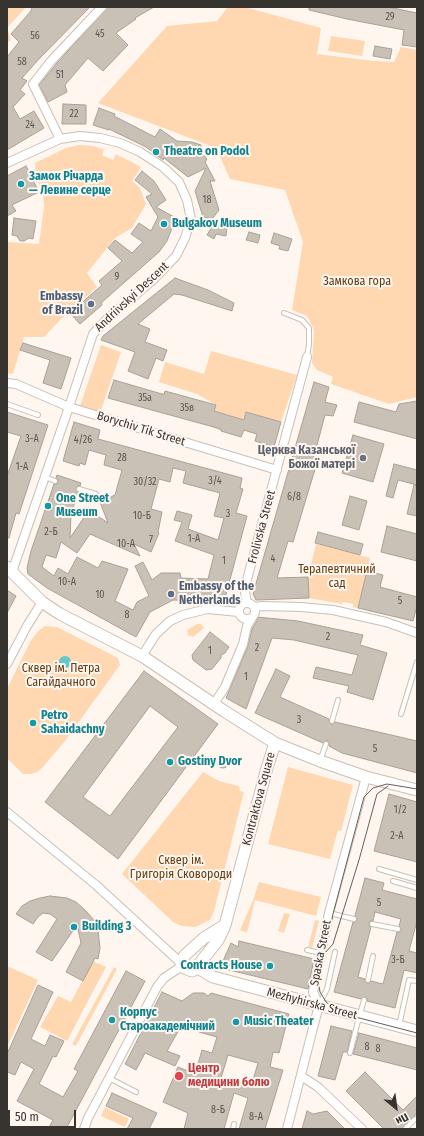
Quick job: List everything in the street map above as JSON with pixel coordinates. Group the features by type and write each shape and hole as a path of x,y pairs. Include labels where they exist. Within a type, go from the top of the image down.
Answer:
{"street":[{"path":"60,139 33,84 51,61 102,7"},
{"name":"Andriivskyi Descent","path":"7,163 60,139 80,136 100,138 140,152 163,167 179,182 188,200 191,218 185,238 176,256 153,280 107,319 93,334 45,477 9,569"},
{"name":"Frolivska Street","path":"243,619 252,618 255,613 244,592 245,587 307,358"},
{"name":"Borychiv Tik Street","path":"7,383 16,384 69,407 277,470"},
{"name":"Kontraktova Square","path":"9,569 42,602 60,614 142,656 274,743 225,925 202,968"},
{"path":"7,664 27,626 42,602"},
{"path":"214,704 225,687 243,644 243,619 240,607 250,605 332,610 386,622 417,633"},
{"path":"142,656 156,634 170,620 183,615 207,609 243,619"},
{"path":"274,743 366,777 417,790"},
{"name":"Spaska Street","path":"287,1129 319,1005 314,992 321,953 366,777"},
{"path":"7,812 96,885 189,971 202,968 199,957 196,954 187,953"},
{"path":"84,1129 88,1118 157,987 164,978 182,964 183,957 187,953 204,938 225,925"},
{"name":"Mezhyhirska Street","path":"202,968 213,977 417,1031"},
{"path":"301,1076 318,1087 362,1129"}],"lane":[{"path":"284,313 302,320 309,328 307,358"},
{"path":"7,404 38,415"},
{"path":"45,477 55,481"},
{"path":"79,489 96,494"},
{"path":"401,714 417,662"},
{"path":"332,721 338,700"},
{"path":"320,761 326,744"},
{"path":"379,869 417,880"},
{"path":"393,881 417,888"},
{"path":"330,913 354,919"},
{"path":"372,924 398,929"},
{"path":"307,950 321,953"},
{"path":"319,1005 326,989 335,952"},
{"path":"368,980 373,956"},
{"path":"399,1027 409,980 417,981"},
{"path":"350,1053 364,1000"},
{"path":"109,1078 136,1092"},
{"path":"405,1129 416,1119"},
{"path":"233,1129 234,1124"}],"green space":[{"path":"7,7 26,7 7,28"},
{"name":"Замкова гора","path":"228,7 245,7 321,28 317,54 394,62 401,47 417,50 417,397 389,404 331,384 333,377 317,370 312,363 314,330 307,316 292,310 303,242 285,190 230,179 216,148 98,103 167,26 217,21"},
{"path":"7,28 11,40 7,43"},
{"path":"331,36 365,41 362,56 328,51"},
{"path":"79,145 93,146 104,149 102,155 113,160 116,154 141,167 132,181 140,188 146,204 132,228 115,238 87,273 97,287 61,319 44,337 24,337 13,374 7,373 7,242 39,244 44,207 43,192 36,178 35,163 66,148"},
{"path":"101,345 121,352 100,413 80,406"},
{"path":"211,351 297,375 281,422 246,412 244,420 226,414 221,431 210,426 216,405 197,394 159,382 165,362 204,374"},
{"name":"Терапевтичний сад","path":"316,544 370,558 358,608 353,607 353,604 343,602 342,604 309,598 308,577"},
{"path":"197,624 201,624 204,628 193,637 188,635 187,630"},
{"name":"Сквер ім. Петра Сагайдачного","path":"45,626 57,627 118,658 120,665 65,741 43,767 32,774 23,774 7,758 7,689 30,642 38,631"},
{"path":"288,767 353,785 341,831 338,830 330,859 268,844"},
{"name":"Сквер ім. Григорія Сковороди","path":"203,772 219,781 239,786 240,791 244,792 214,911 210,920 195,927 182,926 173,922 122,874"},
{"path":"259,882 321,897 316,916 255,900 247,933 240,930"},
{"path":"284,913 290,914 284,933 278,931"},
{"path":"315,920 319,921 312,948 308,947"},
{"path":"93,961 106,967 67,1041 40,1027 58,996 71,1002"},
{"path":"7,966 38,980 7,1047"},
{"path":"114,967 117,969 76,1046 72,1044"},
{"path":"105,1107 129,1119 125,1127 101,1116"}],"water":[{"path":"65,656 69,658 71,662 69,666 65,668 61,666 59,662 61,658"}],"building":[{"path":"32,7 90,7 22,78 27,81 20,90 25,94 13,107 20,119 34,111 44,128 7,150 7,57 19,42 11,34 31,11"},
{"path":"108,7 154,7 135,18 136,19 116,33 128,45 103,71 88,58 65,85 67,92 48,102 39,85"},
{"path":"309,7 388,7 417,13 417,47 402,45 404,30 309,10"},
{"path":"375,46 392,49 390,59 373,56"},
{"path":"63,104 86,105 86,124 62,124"},
{"path":"99,108 115,114 114,116 155,137 160,129 177,141 192,142 201,145 201,152 207,159 205,162 215,181 210,181 219,210 212,219 203,217 195,191 206,168 188,177 164,158 163,160 146,147 109,129 93,125"},
{"name":"Замок Річарда — Левине серце","path":"26,166 39,192 12,205 16,211 7,216 7,176"},
{"path":"142,171 154,181 166,200 156,207 176,218 167,241 159,252 101,303 102,305 80,324 70,313 102,285 99,281 122,261 108,248 115,240 132,253 143,242 131,234 139,223 151,231 158,217 146,197 152,194 135,180"},
{"path":"14,218 36,221 33,239 29,238 24,241 20,241 17,236 12,235"},
{"path":"214,223 227,227 226,236 216,234 214,239 207,235"},
{"path":"249,232 260,235 258,243 246,240"},
{"path":"274,233 292,239 288,251 279,249 280,246 271,243"},
{"path":"175,278 208,290 234,303 232,311 182,295 174,294 138,324 150,329 145,342 167,350 163,361 156,358 148,379 128,371 135,352 101,340 103,336"},
{"path":"23,343 71,358 61,389 43,383 50,360 20,350"},
{"path":"114,380 162,394 164,394 165,391 216,405 214,411 244,420 246,412 281,422 274,447 255,441 257,434 244,430 241,437 221,431 221,429 108,398"},
{"path":"314,382 329,387 325,402 337,405 333,416 325,415 312,464 316,466 293,542 288,541 277,578 308,577 309,598 256,600 253,594"},
{"path":"417,401 417,439 354,422 359,402 396,412 399,404"},
{"path":"7,412 48,425 19,514 16,513 9,538 7,538 7,476 21,436 7,432"},
{"path":"74,422 100,430 98,439 242,478 240,488 243,489 236,513 247,516 224,602 173,600 150,612 136,637 47,588 28,574 27,568 31,551 54,484 57,484 58,482 58,479 56,478 57,475 81,483 80,486 77,486 76,488 78,492 71,514 70,538 89,510 108,523 100,502 115,495 122,470 104,465 106,455 89,450 85,465 80,463 79,466 63,461","holes":["173,468 186,471 183,483 220,493 214,516 224,518 218,540 188,529 192,515 177,511 174,520 182,522 175,541 214,555 208,579 181,578 180,573 161,573 152,580 143,562 135,566 149,596 137,602 133,610 115,601 128,569 102,561 98,568 77,557 68,574 58,568 54,576 42,567 46,555 56,558 61,542 77,553 90,534 140,556 134,544 151,552 159,533 162,512 151,509 159,479 170,482"]},
{"name":"Церква Казанської Божої матері","path":"353,435 384,444 373,482 342,473"},
{"path":"394,464 417,470 417,485 398,480 393,498 386,496"},
{"path":"414,485 417,486 417,516 407,514"},
{"path":"350,496 367,501 359,530 342,525"},
{"path":"387,526 417,534 417,561 381,552"},
{"path":"318,532 363,544 360,555 315,543"},
{"path":"367,571 383,575 380,587 417,597 417,606 413,621 358,608"},
{"path":"7,590 16,596 7,613"},
{"path":"257,617 298,621 363,635 360,645 387,653 373,700 347,692 349,686 313,678 316,667 352,675 358,655 294,640 272,638 246,709 226,698 248,646 252,629 257,621"},
{"path":"210,632 229,647 225,653 221,655 221,658 212,669 206,670 193,660 192,655"},
{"path":"276,669 290,676 280,697 329,719 331,724 335,722 417,741 417,773 342,753 329,746 328,741 323,743 255,713"},
{"name":"Gostiny Dvor","path":"144,671 218,724 118,859 45,802","holes":["150,706 178,727 110,816 83,797"]},
{"path":"221,756 225,756 229,762 225,768 221,768 217,764 217,760"},
{"path":"389,794 417,802 417,862 374,851"},
{"path":"365,878 384,883 382,890 417,899 417,921 409,951 417,953 417,973 404,970 395,1008 367,1001 367,998 365,997 361,999 334,992 353,922 357,920 355,916","holes":["375,912 401,919 399,926 401,930 400,932 397,932 383,984 371,981 367,983 365,979 358,977 371,927 369,926 370,921 373,921"]},
{"name":"Building 3","path":"50,896 67,898 76,902 94,920 98,930 100,948 98,959 95,958 83,981 66,972 81,943 77,925 52,961 36,952 57,919 50,914 43,913 33,924 16,914 22,906 30,901"},
{"name":"Contracts House","path":"239,941 314,959 308,989 225,969 228,964 223,961 231,943 238,947"},
{"path":"126,971 145,981 66,1129 48,1129 53,1120 17,1101 34,1069 21,1062 15,1075 7,1072 7,1054 38,985 53,992 31,1039 45,1046 50,1035 64,1041 56,1057 53,1056 39,1084 63,1097 78,1071 74,1069"},
{"path":"162,992 182,1001 193,993 204,993 208,996 211,993 289,1014 279,1053 273,1052 270,1067 283,1070 265,1129 239,1129 248,1098 234,1093 224,1129 184,1129 188,1113 163,1102 178,1067 195,1074 202,1050 212,1053 217,1037 199,1032 197,1027 184,1021 167,1051 180,1056 175,1066 145,1053 136,1070 125,1064","holes":["228,1055 258,1063 251,1087 221,1078"]},
{"path":"331,1026 352,1031 347,1052 343,1052 335,1080 318,1076"},
{"path":"359,1033 417,1048 417,1070 353,1054"},
{"path":"365,1072 403,1110 417,1096 417,1113 401,1129 384,1129 346,1091"},
{"path":"112,1093 157,1113 149,1129 127,1129 133,1118 106,1106"},
{"path":"307,1111 313,1114 327,1111 345,1129 302,1129"}],"tram line":[{"path":"417,789 387,784 373,788 364,797 333,914 320,974 319,986 320,992 326,1002 340,1013 417,1033"},
{"path":"324,954 333,944 359,860 377,794 388,786"}],"place":[{"name":"Theatre on Podol","path":"156,152"},
{"name":"Замок Річарда — Левине серце","path":"21,184"},
{"name":"Bulgakov Museum","path":"164,224"},
{"name":"Embassy of Brazil","path":"91,304"},
{"name":"Церква Казанської Божої матері","path":"363,458"},
{"name":"One Street Museum","path":"48,506"},
{"name":"Embassy of the Netherlands","path":"171,594"},
{"name":"Petro Sahaidachny","path":"33,723"},
{"name":"Gostiny Dvor","path":"170,762"},
{"name":"Building 3","path":"74,927"},
{"name":"Contracts House","path":"270,966"},
{"name":"Корпус Староакадемічний","path":"112,1020"},
{"name":"Music Theater","path":"236,1022"},
{"name":"Центр медицини болю","path":"179,1076"}]}
